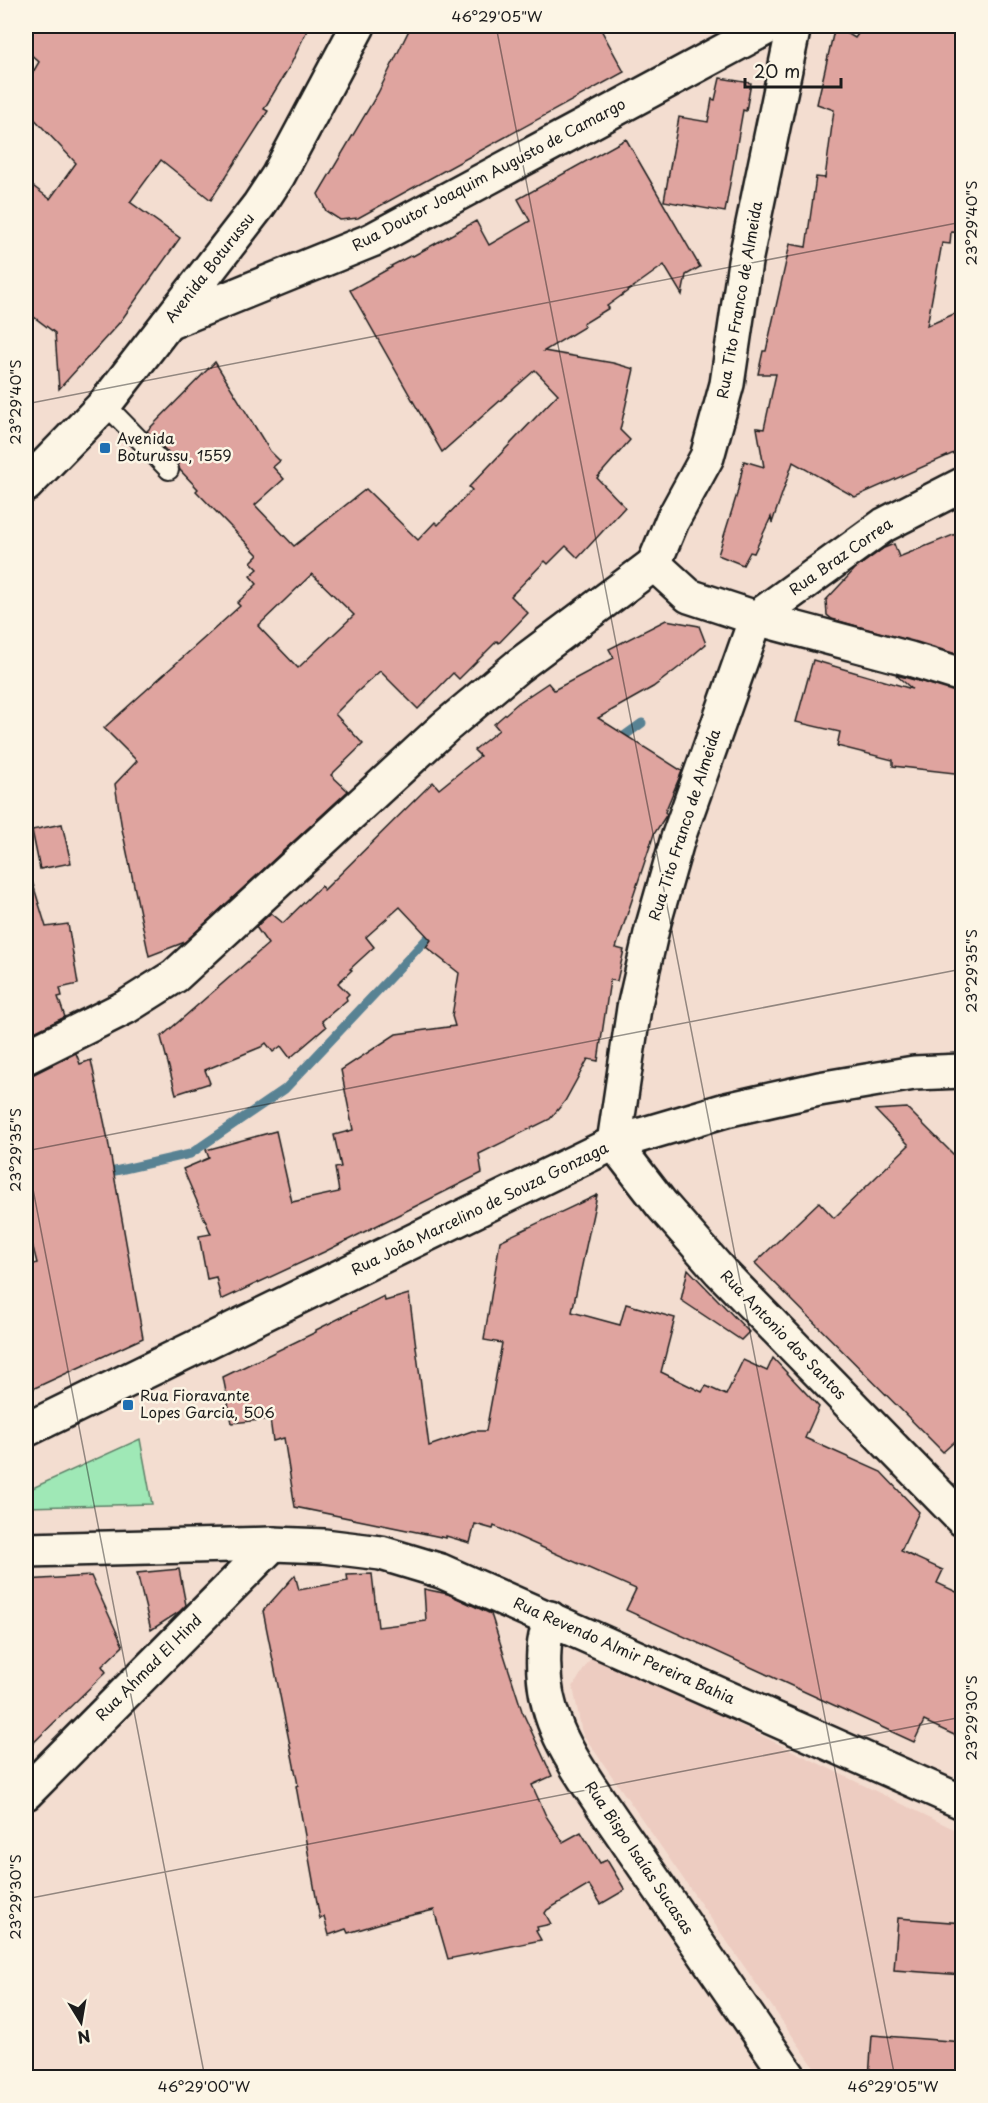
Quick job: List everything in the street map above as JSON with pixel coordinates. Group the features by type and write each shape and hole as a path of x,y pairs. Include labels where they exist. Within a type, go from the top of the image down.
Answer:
{"street":[{"name":"Avenida Boturussu","path":"26,485 105,404 259,205 278,176 358,26"},
{"name":"Rua Doutor Joaquim Augusto de Camargo","path":"168,323 372,240 770,26"},
{"name":"Rua Tito Franco de Almeida","path":"654,564 672,521 707,457 727,384 745,262 794,26"},
{"name":"Rua Braz Correa","path":"756,618 884,525 963,485"},
{"path":"26,1057 126,1007 175,976 445,727 518,666 654,564 689,596 756,618 963,675"},
{"name":"Rua Tito Franco de Almeida","path":"614,1143 633,1008 652,929 678,838 756,618"},
{"name":"Rua João Marcelino de Souza Gonzaga","path":"26,1430 614,1143 726,1110 819,1089 914,1073 963,1071"},
{"name":"Rua Antonio dos Santos","path":"614,1143 662,1205 720,1271 963,1519"},
{"name":"Rua Revendo Almir Pereira Bahia","path":"26,1550 273,1544 324,1546 381,1553 441,1571 963,1802"},
{"name":"Rua Ahmad El Hind","path":"26,1793 273,1544"},
{"name":"Rua Bispo Isaías Sucasas","path":"550,1618 543,1648 544,1675 547,1701 556,1731 604,1808 790,2078"}],"lane":[{"path":"105,404 169,470"}],"shaded area":[{"path":"593,1654 962,1833 962,2077 821,2077 582,1733 573,1687"}],"green space":[{"path":"140,1439 152,1504 26,1507 26,1491"}],"building":[{"path":"32,26 309,26 291,64 264,109 268,111 211,200 161,160 130,202 180,238 120,322 59,389 55,333 30,314 26,289 26,181 50,199 76,163 26,110 26,84 39,62 26,50 26,33"},
{"path":"411,26 599,26 624,72 358,218 340,220 326,211 318,194 378,93"},
{"path":"835,26 855,38 864,26 963,26 963,233 951,232 950,244 942,243 927,326 963,310 963,449 855,497 793,462 772,523 771,517 754,553 750,552 743,565 718,555 737,494 744,461 764,467 757,428 764,429 776,374 758,374 763,351 766,351 790,244 806,247 816,177 825,178 834,110 817,104"},
{"path":"720,78 751,83 746,111 743,110 725,212 664,201 679,117 708,122 712,99 715,100"},
{"path":"626,139 700,267 686,275 682,295 664,265 607,306 609,308 583,324 584,327 544,351 634,369 620,430 630,440 597,478 625,507 578,558 566,546 548,564 545,561 511,596 528,613 459,679 453,673 418,709 380,671 356,693 335,714 363,744 331,775 348,791 185,942 149,956 122,829 115,784 137,761 104,728 240,606 237,603 257,584 250,576 258,569 251,562 258,555 196,491 198,489 180,470 177,462 147,431 215,362 270,451 280,461 273,467 284,479 255,505 294,546 366,489 418,540 435,522 438,525 472,490 469,487 558,394 535,370 442,452 350,290 476,221 489,245 530,221 518,199","holes":["312,574 354,615 298,668 258,626"]},
{"path":"963,531 963,656 832,619 827,615 826,600 855,569 884,548 894,544 899,557"},
{"path":"666,620 699,626 706,644 653,687 598,718 682,771 665,812 667,814 654,834 616,948 624,950 617,981 610,980 598,1061 588,1059 565,1101 550,1119 479,1154 482,1173 324,1252 221,1300 216,1277 207,1279 199,1236 211,1234 183,1169 209,1158 206,1150 276,1131 292,1202 339,1192 335,1168 341,1167 334,1135 353,1130 341,1070 396,1034 455,1026 452,1016 459,973 426,947 431,940 400,907 366,937 374,947 338,983 349,994 346,997 347,1000 322,1021 326,1027 290,1058 281,1046 273,1052 266,1043 205,1070 210,1083 176,1094 161,1037 268,944 256,927 271,913 283,923 321,886 324,890 433,782 439,789 480,756 474,750 499,730 494,724 518,703 548,683 554,690 614,658 609,649"},
{"path":"813,660 912,689 896,675 963,693 963,774 893,766 893,760 837,746 840,732 796,722"},
{"path":"62,824 71,863 40,869 32,830"},
{"path":"32,881 46,927 68,924 78,984 60,988 62,996 58,997 65,1017 26,1036 26,882"},
{"path":"76,1053 80,1064 91,1060 107,1135 143,1338 26,1392 26,1267 37,1263 26,1220 26,1076"},
{"path":"907,1108 963,1164 963,1434 943,1452 755,1263 819,1202 834,1218 909,1145 875,1110"},
{"path":"597,1195 572,1312 620,1325 626,1304 675,1318 661,1372 702,1392 706,1386 726,1395 743,1360 767,1371 773,1358 819,1407 805,1438 881,1472 919,1512 901,1551 943,1570 937,1583 963,1595 963,1739 924,1721 914,1742 626,1610 636,1589 494,1526 493,1529 475,1524 470,1543 446,1536 446,1538 295,1507 284,1438 273,1441 270,1419 232,1423 223,1377 384,1296 385,1301 409,1294 429,1446 472,1431 486,1431 502,1343 484,1340 500,1241"},
{"path":"688,1269 749,1332 741,1340 681,1300"},
{"path":"179,1569 186,1605 151,1630 137,1573"},
{"path":"372,1574 378,1627 426,1621 424,1589 448,1594 491,1614 522,1711 552,1776 532,1785 546,1816 563,1842 581,1832 600,1863 607,1860 625,1890 601,1904 589,1885 547,1910 545,1913 551,1924 537,1927 536,1931 541,1940 448,1959 434,1910 348,1933 346,1929 329,1935 324,1917 320,1919 296,1786 298,1785 263,1611 295,1575 299,1590 348,1581 347,1575"},
{"path":"91,1576 123,1646 102,1666 106,1672 26,1750 26,1580"},
{"path":"898,1918 963,1923 963,1975 894,1970"},
{"path":"872,2035 963,2042 963,2078 869,2078"}],"waterway":[{"path":"617,741 642,723"},
{"path":"102,1174 190,1154 285,1089 435,930"}],"place":[{"name":"Avenida Boturussu, 1559","path":"105,448"},
{"name":"Rua Fioravante Lopes Garcia, 506","path":"128,1405"}]}
